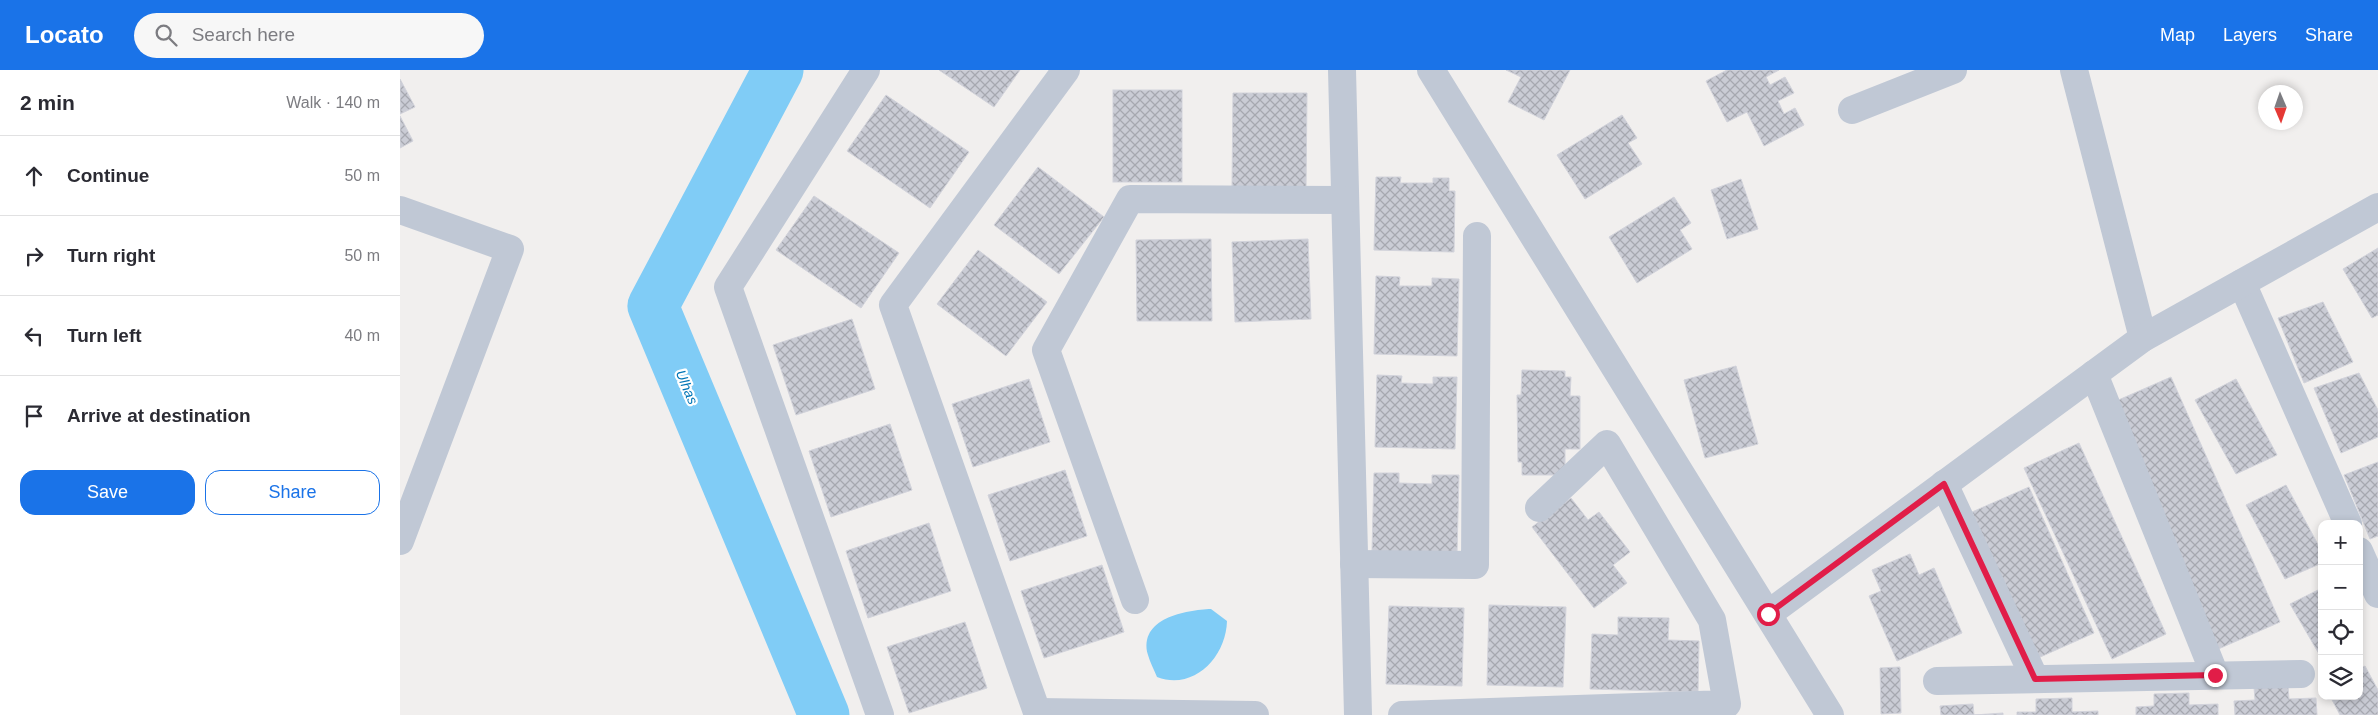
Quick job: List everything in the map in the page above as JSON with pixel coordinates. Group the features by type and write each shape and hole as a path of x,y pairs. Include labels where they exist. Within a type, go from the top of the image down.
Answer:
{"street":[{"path":"866,70 728,287 880,715"},
{"path":"1066,70 892,305 1038,713 1255,715"},
{"path":"1342,70 1358,715"},
{"path":"1431,70 1830,715"},
{"path":"1852,110 1953,70"},
{"path":"2074,70 2143,338"},
{"path":"1135,600 1046,350 1130,199 1345,200"},
{"path":"1768,614 2143,338 2378,207"},
{"path":"400,210 510,249 400,541"},
{"path":"1354,564 1475,565 1477,236"},
{"path":"2242,283 2346,520"},
{"path":"2094,374 2215,675"},
{"path":"1402,715 1654,711 1727,704 1712,620 1607,444 1539,508"},
{"path":"1944,484 2035,679"},
{"path":"2363,559 2378,594"},
{"path":"1937,681 2301,674"}],"water":[{"path":"1211,609 1227,621 1221,647 1214,658 1206,668 1195,675 1183,679 1171,680 1157,677 1148,655 1147,642 1150,632 1166,618 1189,611"}],"building":[{"path":"939,70 1020,70 994,107"},
{"path":"1506,70 1570,70 1544,120 1508,102 1521,77"},
{"path":"1727,70 1779,70 1766,77 1770,85 1785,77 1794,93 1778,101 1784,114 1795,108 1804,125 1764,146 1747,112 1727,122 1706,81"},
{"path":"400,79 415,107 400,114"},
{"path":"1113,90 1182,90 1182,182 1113,182"},
{"path":"1233,93 1307,93 1306,188 1232,188"},
{"path":"886,95 969,152 930,208 847,151"},
{"path":"1622,115 1637,138 1628,143 1642,164 1585,199 1557,155"},
{"path":"400,116 413,141 400,148"},
{"path":"1038,167 1104,217 1059,274 994,225"},
{"path":"1376,177 1401,177 1400,183 1433,183 1433,178 1449,178 1449,191 1455,191 1454,252 1374,250"},
{"path":"1741,179 1758,229 1727,239 1711,190"},
{"path":"814,196 899,253 861,308 776,250"},
{"path":"1674,197 1691,223 1680,230 1692,249 1637,283 1609,237"},
{"path":"1211,239 1212,321 1137,321 1136,240"},
{"path":"1308,239 1311,319 1235,322 1232,242"},
{"path":"2378,248 2378,315 2372,318 2343,269"},
{"path":"978,250 1047,302 1006,356 937,304"},
{"path":"1376,276 1400,277 1399,286 1432,286 1432,278 1459,279 1457,356 1374,354"},
{"path":"2323,302 2353,362 2304,383 2278,318"},
{"path":"852,319 875,389 796,415 773,345"},
{"path":"1736,366 1758,444 1705,458 1684,380"},
{"path":"1522,370 1565,371 1565,377 1571,377 1570,396 1580,396 1580,449 1565,449 1565,475 1522,475 1522,462 1518,462 1517,395 1521,395"},
{"path":"2359,373 2378,410 2378,437 2341,453 2314,388"},
{"path":"1377,375 1402,376 1401,383 1433,384 1433,377 1457,377 1455,449 1375,447"},
{"path":"2171,377 2280,622 2216,650 2107,405"},
{"path":"1029,379 1050,442 973,467 952,404"},
{"path":"2236,379 2277,455 2236,474 2195,400"},
{"path":"890,424 912,490 831,517 809,451"},
{"path":"2079,443 2166,634 2112,659 2024,468"},
{"path":"2378,462 2378,536 2370,539 2344,475"},
{"path":"1065,470 1087,536 1010,561 988,495"},
{"path":"1374,473 1399,473 1399,483 1432,484 1432,475 1459,475 1457,553 1372,551"},
{"path":"2286,485 2318,545 2318,565 2285,579 2246,505"},
{"path":"2029,487 2094,633 2038,658 1972,512"},
{"path":"1571,498 1588,520 1599,512 1630,552 1613,565 1627,583 1594,608 1532,527"},
{"path":"929,523 951,591 868,618 846,551"},
{"path":"1910,554 1919,575 1934,568 1962,633 1897,661 1869,596 1881,591 1872,570"},
{"path":"1102,565 1124,632 1044,658 1021,591"},
{"path":"2318,590 2318,652 2290,604"},
{"path":"1489,605 1566,607 1563,687 1487,685"},
{"path":"1389,606 1464,608 1462,686 1386,684"},
{"path":"1618,617 1669,618 1668,640 1699,641 1698,692 1590,689 1592,634 1618,635"},
{"path":"965,622 987,688 909,713 887,647"},
{"path":"2365,666 2378,690 2378,715 2340,715 2332,700 2363,700 2363,667"},
{"path":"1900,667 1901,713 1881,714 1880,668"},
{"path":"2288,686 2289,699 2316,698 2317,715 2235,715 2234,701 2255,700 2254,687"},
{"path":"2189,693 2189,705 2218,704 2218,715 2136,715 2136,707 2154,706 2154,694"},
{"path":"2072,698 2072,712 2098,711 2098,715 2017,715 2017,712 2036,712 2036,699"},
{"path":"1973,704 1974,715 1941,715 1940,706"},
{"path":"2003,713 2003,715 1974,715"}],"waterway":[{"name":"Ulhas","path":"778,70 653,306 824,715"}],"route":[{"path":"1768,614 1944,484 2035,679 2215,675"}]}
